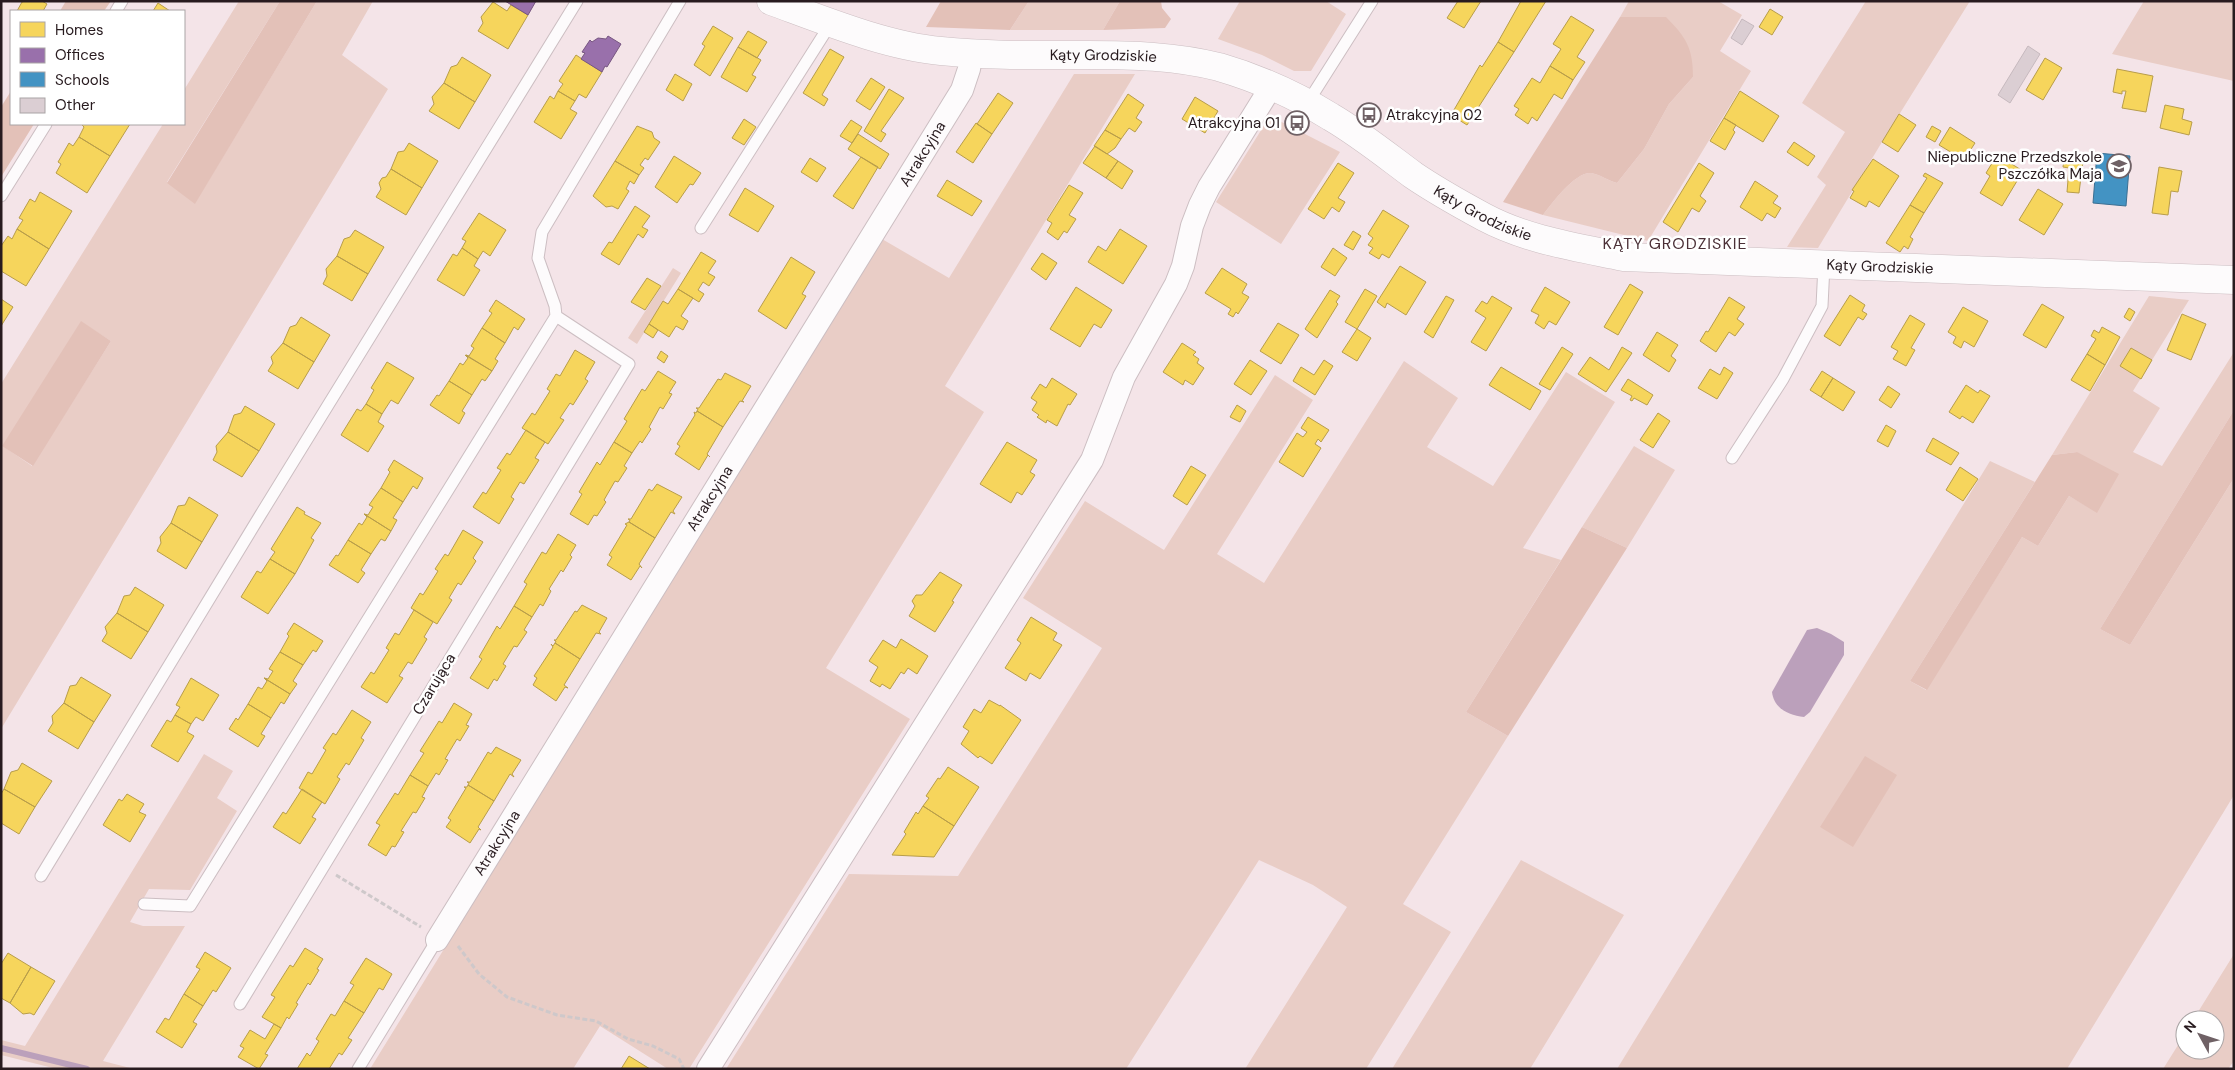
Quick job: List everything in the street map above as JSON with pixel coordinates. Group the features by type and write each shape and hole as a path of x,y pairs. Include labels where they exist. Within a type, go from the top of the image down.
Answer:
{"street":[{"name":"Kąty Grodziskie","path":"771,1 831,23 919,48 972,53 1159,56 1219,67 1271,86 1306,102 1341,123 1433,188 1485,217 1518,232 1556,243 1624,257 2234,280"},
{"name":"Atrakcyjna","path":"438,938 962,90 972,53"},
{"path":"708,1069 1092,460 1124,377 1176,284 1183,266 1192,226 1200,205 1271,86"}],"lane":[{"path":"41,876 266,505 577,1"},
{"path":"144,904 190,906 556,316 556,306 538,258 542,232 680,1"},
{"path":"1306,102 1315,91 1372,1"},
{"path":"701,228 831,23"},
{"path":"1,196 45,125"},
{"path":"1732,458 1783,379 1822,306 1824,264"},
{"name":"Czarująca","path":"240,1004 629,364 556,316"},
{"path":"358,1069 438,938"}],"path":[{"path":"323,867 419,926"},
{"path":"438,938 459,947 479,974 507,997 557,1015 596,1022 628,1039 653,1046 679,1059 684,1069"}],"shaded area":[{"path":"66,1 111,1 105,10 61,10"},
{"path":"239,1 280,1 167,182 195,203 317,1 373,1 342,55 388,89 1,729 1,384 162,125 185,125 185,88","holes":["81,322 111,341 32,466 3,446"]},
{"path":"280,1 317,1 195,204 167,183"},
{"path":"941,1 1029,1 1010,30 926,27"},
{"path":"1029,1 1120,1 1103,30 1010,30"},
{"path":"1120,1 1161,1 1162,8 1171,19 1165,28 1103,30"},
{"path":"1240,1 1326,1 1346,14 1311,71 1294,71 1262,55 1218,39"},
{"path":"1629,1 1718,1 1742,15 1720,51 1751,71 1648,241 1543,215 1564,189 1578,177 1591,173 1617,183 1644,149 1669,104 1693,77 1642,17 1620,17"},
{"path":"1866,1 1970,1 1818,248 1787,247 1826,185 1817,177 1845,132 1802,103"},
{"path":"2144,1 2234,1 2234,81 2112,54"},
{"path":"1620,17 1666,17 1679,31 1687,44 1692,58 1693,77 1669,104 1644,149 1617,183 1591,173 1578,177 1564,189 1543,215 1503,202"},
{"path":"1074,74 1135,74 945,386 984,412 826,668 910,719 689,1069 668,1069 600,1026 573,1069 370,1069 882,239 949,278"},
{"path":"10,93 10,125 33,125 1,177 1,107"},
{"path":"1270,116 1340,152 1281,244 1216,202"},
{"path":"673,268 681,273 637,344 628,338"},
{"path":"2149,296 2189,300 2133,391 2160,408 2133,452 2162,466 2234,352 2234,410 2100,629 2130,645 2234,478 2234,795 2067,1069 1617,1069 1990,461 2035,482 1910,681 1926,690 2022,537 2038,546 2069,496 2097,512 2077,452 2052,455"},
{"path":"81,321 111,341 33,466 2,446"},
{"path":"1404,361 1458,398 1427,447 1493,486 1566,372 1615,402 1523,548 1561,560 1466,712 1508,736 1403,904 1451,932 1366,1069 1245,1069 1347,907 1313,885 1259,860 1126,1069 726,1069 849,874 958,876 1102,648 1023,598 1085,501 1164,550 1275,375 1313,400 1217,554 1264,583"},
{"path":"2234,410 2234,478 2130,645 2100,629"},
{"path":"1634,446 1675,470 1627,548 1582,527"},
{"path":"2077,452 2119,474 2097,513 2069,496 2038,546 2022,537 1927,690 1910,681 2052,455"},
{"path":"1582,527 1627,548 1508,736 1466,712"},
{"path":"1817,628 1844,642 1844,655 1810,712 1804,717 1798,716 1788,713 1779,707 1773,698 1772,692 1807,630"},
{"path":"204,754 233,771 217,798 237,811 190,890 149,889 130,922 143,926 185,926 103,1061 134,1069 57,1069 1,1055 1,1040 25,1046"},
{"path":"1865,756 1897,775 1853,847 1820,827"},
{"path":"1521,860 1624,915 1530,1069 1392,1069"},
{"path":"2234,954 2234,1061 2228,1069 2163,1069 2175,1050 2175,1060 2225,1060 2225,1010 2199,1010"}],"building: Homes":[{"path":"42,1 47,4 44,10 18,10 22,2"},
{"path":"1458,1 1481,1 1464,28 1447,18"},
{"path":"1521,1 1546,1 1514,52 1498,42"},
{"path":"493,2 507,11 511,5 528,15 508,49 478,31 483,23 481,17"},
{"path":"158,3 168,10 154,10"},
{"path":"1770,9 1783,17 1772,35 1759,27"},
{"path":"1571,16 1594,30 1577,57 1585,62 1573,80 1550,66 1561,49 1553,44"},
{"path":"713,26 733,38 710,76 694,65 705,46 702,44"},
{"path":"748,31 767,42 757,58 738,47"},
{"path":"1498,42 1514,52 1467,125 1451,115 1480,65 1482,67"},
{"path":"738,47 761,60 752,75 756,77 747,92 721,77"},
{"path":"830,49 844,57 822,95 828,99 824,106 803,93"},
{"path":"576,55 602,72 586,98 579,94 575,101 558,91 563,84 559,81"},
{"path":"462,57 491,75 475,102 444,83 451,67 457,65"},
{"path":"2045,58 2062,68 2043,100 2026,90"},
{"path":"1550,66 1573,80 1562,99 1554,94 1537,121 1532,117 1528,124 1515,115 1519,109 1514,106 1532,78 1540,83"},
{"path":"2117,69 2153,76 2146,112 2122,108 2126,91 2122,91 2122,94 2113,92"},
{"path":"675,74 692,84 683,101 666,90"},
{"path":"871,78 885,87 870,110 856,101"},
{"path":"444,83 475,102 459,129 429,111 434,104 432,97"},
{"path":"889,89 904,98 881,131 886,134 881,142 864,131"},
{"path":"558,91 575,101 570,109 577,113 561,139 534,122 550,96 554,99"},
{"path":"1740,91 1779,116 1763,142 1724,118"},
{"path":"998,93 1013,103 992,134 977,124"},
{"path":"1128,94 1144,105 1136,118 1142,122 1135,132 1129,128 1121,139 1105,130"},
{"path":"1195,97 1218,111 1205,133 1182,119"},
{"path":"2165,105 2184,109 2182,119 2192,122 2189,135 2160,128"},
{"path":"1899,114 1916,125 1898,152 1882,142"},
{"path":"1724,118 1736,125 1733,130 1735,132 1725,150 1710,141"},
{"path":"744,119 756,127 744,145 732,138"},
{"path":"851,120 862,127 852,143 840,136"},
{"path":"976,123 992,134 973,163 956,152"},
{"path":"82,125 129,125 110,156 79,137 84,127"},
{"path":"637,126 652,132 654,138 660,142 648,160 645,158 640,165 644,168 639,175 615,161"},
{"path":"1932,126 1941,131 1935,142 1926,137"},
{"path":"1950,127 1975,143 1964,160 1939,145"},
{"path":"1105,130 1121,139 1115,148 1107,154 1094,146"},
{"path":"858,134 889,154 880,169 848,149"},
{"path":"79,137 110,156 87,193 56,173 61,164 58,162 69,143 73,146"},
{"path":"1794,142 1815,156 1808,166 1787,152"},
{"path":"409,143 438,161 422,188 391,169 398,152 404,151"},
{"path":"1095,146 1118,161 1106,178 1083,163"},
{"path":"1997,155 2023,171 2002,206 1980,193 1990,176 1986,173"},
{"path":"674,156 701,173 693,185 690,184 677,203 655,187"},
{"path":"861,157 878,167 853,209 833,196"},
{"path":"810,158 826,168 817,182 801,172"},
{"path":"1873,159 1899,176 1879,207 1869,201 1866,207 1850,198 1854,191 1852,190"},
{"path":"2064,159 2083,161 2079,193 2067,192 2069,168 2063,167"},
{"path":"615,161 639,175 634,184 630,181 626,189 629,191 618,209 612,206 606,207 593,196"},
{"path":"1118,161 1133,171 1122,189 1106,178"},
{"path":"1338,163 1354,173 1338,198 1345,202 1339,212 1332,207 1324,219 1308,209"},
{"path":"1699,163 1714,173 1700,196 1706,201 1699,212 1692,208 1678,232 1663,222"},
{"path":"2159,167 2182,171 2178,192 2171,191 2168,215 2152,213"},
{"path":"391,169 422,188 406,215 376,197 381,189 379,183"},
{"path":"1925,173 1943,183 1924,213 1910,205 1927,178 1923,176"},
{"path":"947,180 982,201 972,216 937,196"},
{"path":"1755,181 1778,196 1773,203 1781,208 1775,218 1767,213 1762,221 1740,207"},
{"path":"1069,185 1083,193 1069,215 1076,219 1067,233 1064,231 1058,240 1047,232 1052,223 1047,220"},
{"path":"745,188 774,206 758,232 729,215"},
{"path":"2038,189 2063,204 2044,235 2019,220"},
{"path":"40,192 72,211 49,249 17,229 23,220 19,218 30,199 35,202"},
{"path":"1910,205 1924,213 1910,237 1913,239 1908,249 1904,246 1900,252 1886,243"},
{"path":"635,206 650,216 642,227 648,230 643,238 638,234 619,265 601,254 609,242 612,243"},
{"path":"1383,210 1409,226 1389,258 1382,254 1379,259 1369,253 1373,248 1368,245 1373,238 1368,234"},
{"path":"479,213 506,230 490,256 483,251 478,259 462,248 466,241 462,239"},
{"path":"17,229 49,249 26,286 1,271 1,246 8,236 12,239"},
{"path":"1120,229 1147,246 1123,284 1088,262 1098,246 1106,251"},
{"path":"355,230 384,247 368,274 337,256 344,239 350,237"},
{"path":"1353,231 1361,236 1353,250 1344,245"},
{"path":"462,248 478,259 474,266 480,270 464,296 437,280 453,254 457,256"},
{"path":"1333,248 1347,258 1335,276 1321,267"},
{"path":"701,252 716,261 708,273 715,277 709,286 703,282 698,290 704,294 699,302 678,289"},
{"path":"1042,253 1057,263 1046,280 1031,269"},
{"path":"337,256 368,274 352,301 323,284 327,276 326,269"},
{"path":"791,257 815,272 802,294 806,296 786,329 758,311"},
{"path":"1400,266 1426,282 1406,315 1387,303 1385,308 1377,302"},
{"path":"1222,268 1247,284 1242,293 1249,297 1238,314 1236,312 1233,317 1228,314 1231,309 1205,293"},
{"path":"647,278 661,286 645,310 631,302"},
{"path":"1630,284 1643,292 1618,335 1604,327"},
{"path":"1076,287 1112,310 1101,328 1094,324 1080,347 1050,329"},
{"path":"1545,287 1570,302 1556,325 1549,321 1544,329 1535,323 1539,315 1531,311"},
{"path":"678,289 693,298 681,316 688,321 683,330 676,326 669,337 649,324 663,301 668,304"},
{"path":"1365,289 1377,296 1357,329 1345,322"},
{"path":"1330,290 1340,296 1336,302 1338,304 1317,338 1305,329"},
{"path":"1850,295 1865,305 1862,311 1867,314 1863,320 1858,317 1840,346 1824,336"},
{"path":"1446,296 1454,300 1433,338 1424,332"},
{"path":"1492,296 1512,308 1486,351 1471,342 1486,318 1475,311 1482,301 1487,304"},
{"path":"1729,297 1745,307 1737,319 1744,324 1735,336 1729,332 1716,352 1700,341 1706,331 1708,332"},
{"path":"1,299 13,307 1,326"},
{"path":"496,300 525,319 518,330 514,327 505,343 482,328 492,313 489,311"},
{"path":"2042,304 2064,317 2046,348 2023,335"},
{"path":"1963,307 1988,321 1974,347 1964,341 1961,348 1953,343 1956,337 1948,332"},
{"path":"2129,308 2135,312 2130,321 2124,317"},
{"path":"2182,314 2206,324 2191,360 2167,350"},
{"path":"1910,315 1925,324 1911,348 1915,350 1906,366 1893,359 1898,351 1891,347"},
{"path":"301,317 330,335 314,362 283,343 290,327 296,325"},
{"path":"1278,323 1299,335 1281,364 1260,351"},
{"path":"649,324 658,330 653,338 644,332"},
{"path":"2102,327 2120,337 2105,365 2087,354 2096,339 2091,336 2094,330 2099,333"},
{"path":"482,328 505,343 495,359 498,361 492,371 466,355 469,356 474,348 471,346"},
{"path":"1357,329 1371,338 1357,361 1342,352"},
{"path":"1657,332 1678,345 1671,356 1676,360 1669,372 1643,355"},
{"path":"283,343 314,362 298,389 268,371 273,363 271,357"},
{"path":"1182,343 1196,352 1193,355 1199,359 1197,363 1204,368 1193,385 1185,380 1183,385 1163,372"},
{"path":"1562,347 1573,354 1550,390 1539,384"},
{"path":"1622,347 1632,353 1606,392 1578,374 1590,357 1609,370"},
{"path":"2131,348 2152,360 2141,379 2120,366"},
{"path":"575,350 595,362 585,379 588,381 573,405 570,403 560,418 564,420 548,444 522,428 532,413 535,415 550,391 547,389 556,374 560,376"},
{"path":"661,351 668,356 664,363 657,358"},
{"path":"2087,354 2105,365 2090,391 2071,380"},
{"path":"465,355 492,371 485,381 482,379 472,395 449,381 460,363 463,365 468,358"},
{"path":"1250,360 1267,371 1251,395 1234,384"},
{"path":"1324,360 1333,366 1315,395 1293,381 1301,367 1314,375"},
{"path":"387,362 414,378 398,404 391,400 382,414 366,404 374,390 371,388"},
{"path":"1501,367 1541,391 1530,410 1489,385"},
{"path":"1724,367 1733,373 1717,399 1698,388 1710,369 1720,375"},
{"path":"658,371 676,382 669,393 672,394 663,409 660,407 649,427 651,429 642,443 640,441 632,453 614,442 627,421 624,419 642,389 645,391"},
{"path":"1822,371 1833,378 1821,397 1810,390"},
{"path":"725,373 751,386 742,401 744,402 740,401 723,427 697,411 698,409 696,408 699,408 718,379 721,380"},
{"path":"1052,378 1077,394 1070,405 1068,404 1057,426 1047,420 1046,423 1037,417 1039,415 1032,410 1037,402 1031,398 1040,384 1046,388"},
{"path":"1833,378 1855,392 1843,411 1821,397"},
{"path":"1628,379 1653,395 1647,405 1634,398 1632,401 1630,400 1632,396 1621,390"},
{"path":"449,381 472,395 462,411 465,413 459,424 430,405"},
{"path":"1966,385 1978,393 1980,390 1990,396 1973,423 1962,416 1960,419 1949,412"},
{"path":"1888,386 1900,394 1891,408 1879,400"},
{"path":"366,404 382,414 378,422 384,426 368,452 341,435 357,409 361,411"},
{"path":"1237,405 1246,411 1240,422 1230,417"},
{"path":"245,406 275,424 259,451 228,432 234,415 241,413"},
{"path":"697,411 723,427 699,470 675,454 680,446 677,444 695,415 694,412 696,413"},
{"path":"1658,413 1670,421 1653,448 1640,440"},
{"path":"1308,417 1329,430 1321,442 1318,439 1315,444 1321,448 1303,477 1279,462 1297,433 1303,437 1307,432 1301,428"},
{"path":"1886,425 1896,431 1888,447 1877,441"},
{"path":"526,430 545,442 535,458 539,460 524,484 520,482 511,497 514,499 499,524 473,507 483,492 486,494 501,470 497,468 507,453 510,455"},
{"path":"228,432 259,451 242,477 213,460 217,452 216,446"},
{"path":"1933,438 1959,453 1951,465 1926,451"},
{"path":"614,442 632,453 624,466 627,468 618,482 615,481 604,500 606,502 597,516 594,515 588,525 570,514 582,494 579,492 597,462 600,465"},
{"path":"1007,442 1037,460 1030,472 1035,475 1022,495 1017,492 1011,503 980,484"},
{"path":"394,460 423,478 417,489 413,486 403,502 381,488"},
{"path":"1191,466 1206,475 1187,505 1173,496"},
{"path":"1960,467 1978,479 1963,501 1946,490"},
{"path":"657,484 682,497 673,511 675,514 671,512 655,538 629,522 630,520 628,519 631,519 649,489 652,491"},
{"path":"381,488 403,502 393,518 397,520 391,531 364,514 368,515 373,507 369,505"},
{"path":"189,497 218,515 202,542 171,523 178,506 185,505"},
{"path":"297,507 305,512 304,514 321,523 311,538 314,540 295,574 270,559 275,552 271,549"},
{"path":"364,514 391,531 385,541 381,539 371,554 348,540 359,523 362,525 367,517"},
{"path":"629,522 655,538 639,564 642,568 640,566 631,580 607,565 612,557 609,555 627,525 625,524"},
{"path":"171,523 202,542 186,569 157,551 161,543 160,537"},
{"path":"463,530 483,542 473,558 476,561 461,585 458,583 449,598 452,600 437,624 411,608 420,593 423,595 438,571 435,569 445,554 448,556"},
{"path":"558,534 576,545 570,555 572,557 563,572 561,570 549,589 551,591 543,606 540,604 532,617 514,606 527,584 524,582 542,552 546,554"},
{"path":"348,540 371,554 361,570 365,573 358,583 329,565 336,555 338,556"},
{"path":"270,559 295,574 268,614 241,597 257,571 261,573"},
{"path":"940,572 962,585 952,601 954,602 935,632 909,616 915,606 912,601 916,595 922,595"},
{"path":"135,587 164,605 148,632 117,613 124,596 130,595"},
{"path":"582,605 607,618 599,632 601,634 596,633 580,659 555,643 556,641 554,640 556,640 575,611 577,612"},
{"path":"514,606 532,617 524,630 527,632 517,647 514,646 503,664 506,666 497,681 494,679 488,689 470,678 482,659 479,657 497,626 500,629"},
{"path":"414,610 433,622 424,637 427,639 412,664 408,662 399,676 403,678 387,703 361,687 371,672 374,674 389,650 386,648 395,633 399,635"},
{"path":"117,613 148,632 131,659 102,641 107,633 105,627"},
{"path":"1031,617 1057,633 1053,640 1062,645 1040,679 1030,673 1026,681 1005,668 1021,643 1017,640"},
{"path":"294,623 323,641 316,652 313,650 303,665 280,652 289,636 287,634"},
{"path":"901,639 928,656 917,674 908,668 904,674 901,672 890,689 882,684 880,687 870,681 878,667 869,661 883,640 896,648"},
{"path":"555,643 580,659 564,685 568,688 565,687 556,701 533,685 537,678 534,676 553,647 551,644 553,646"},
{"path":"280,652 303,665 293,681 297,684 290,694 264,678 268,679 273,671 269,669"},
{"path":"81,677 111,695 94,722 64,703 70,686 76,685"},
{"path":"191,678 219,695 203,721 196,717 191,724 175,715 180,707 176,705"},
{"path":"264,678 290,694 284,704 281,702 271,718 248,704 258,687 262,689 267,681"},
{"path":"989,700 1000,705 1021,720 992,764 980,756 978,758 961,744 969,731 963,727 974,709 981,713"},
{"path":"64,703 94,722 78,749 48,731 53,723 52,716"},
{"path":"454,703 472,714 466,725 469,726 460,741 457,739 445,759 448,760 439,775 436,773 428,786 410,775 424,753 420,751 439,721 442,723"},
{"path":"248,704 271,718 261,734 265,736 258,747 229,729 236,718 238,720"},
{"path":"352,710 371,722 361,738 364,740 349,765 346,763 337,777 340,779 325,804 299,788 308,772 312,774 326,750 323,748 333,733 336,735"},
{"path":"175,715 191,724 187,732 194,736 178,762 151,746 167,720 171,722"},
{"path":"496,747 521,760 512,774 514,777 510,774 494,801 468,785 469,783 467,782 470,782 488,752 491,754"},
{"path":"22,763 52,781 35,807 4,789 11,772 18,770"},
{"path":"948,767 979,787 954,826 923,806 929,798 926,796"},
{"path":"410,775 428,786 422,797 425,798 416,813 413,812 401,831 404,832 395,847 392,846 386,856 368,845 380,825 376,823 395,793 398,795"},
{"path":"468,785 494,801 478,827 481,830 479,829 470,843 446,827 451,820 448,818 466,788 464,787"},
{"path":"4,789 35,807 19,834 1,823 1,794"},
{"path":"302,789 322,802 312,817 316,819 300,844 273,827 283,812 286,814"},
{"path":"127,794 144,804 139,812 146,815 130,842 103,825 119,799 122,801"},
{"path":"923,806 954,826 934,857 892,855 906,834 904,832 916,812 918,814"},
{"path":"305,948 323,959 310,985 308,983 289,1019 287,1017 281,1028 262,1017 275,997 271,995 290,965 293,967"},
{"path":"205,952 231,968 216,992 213,990 203,1006 184,994 200,969 196,967"},
{"path":"8,953 31,967 10,1003 1,998 1,964"},
{"path":"366,958 392,974 383,990 379,988 364,1013 344,1001 354,985 350,983"},
{"path":"31,967 55,981 34,1015 30,1013 23,1014 10,1003"},
{"path":"184,994 203,1006 193,1022 197,1024 182,1048 156,1032 165,1018 169,1020"},
{"path":"344,1001 364,1013 348,1038 352,1040 342,1055 339,1053 329,1069 297,1069 307,1053 310,1056 319,1041 316,1039 331,1014 335,1016"},
{"path":"274,1024 281,1028 265,1054 268,1055 259,1069 238,1057 244,1048 240,1046 250,1030 265,1039"},
{"path":"629,1056 650,1069 621,1069"}],"building: Offices":[{"path":"505,1 536,1 528,15"},
{"path":"608,36 621,44 602,72 581,59 585,53 582,52 590,40 592,42 598,38 606,39"}],"building: Schools":[{"path":"2097,153 2130,156 2126,206 2093,203"}],"building: Other":[{"path":"1742,19 1754,26 1742,45 1731,38"},
{"path":"2028,46 2040,54 2010,103 1998,95"}],"waterway":[{"path":"1,1048 87,1069"}],"place":[{"name":"Atrakcyjna 02","path":"1369,115"},
{"name":"Atrakcyjna 01","path":"1297,123"},
{"name":"Niepubliczne Przedszkole Pszczółka Maja","path":"2119,166"}],"district":[{"name":"KĄTY GRODZISKIE","path":"1675,243"}]}
